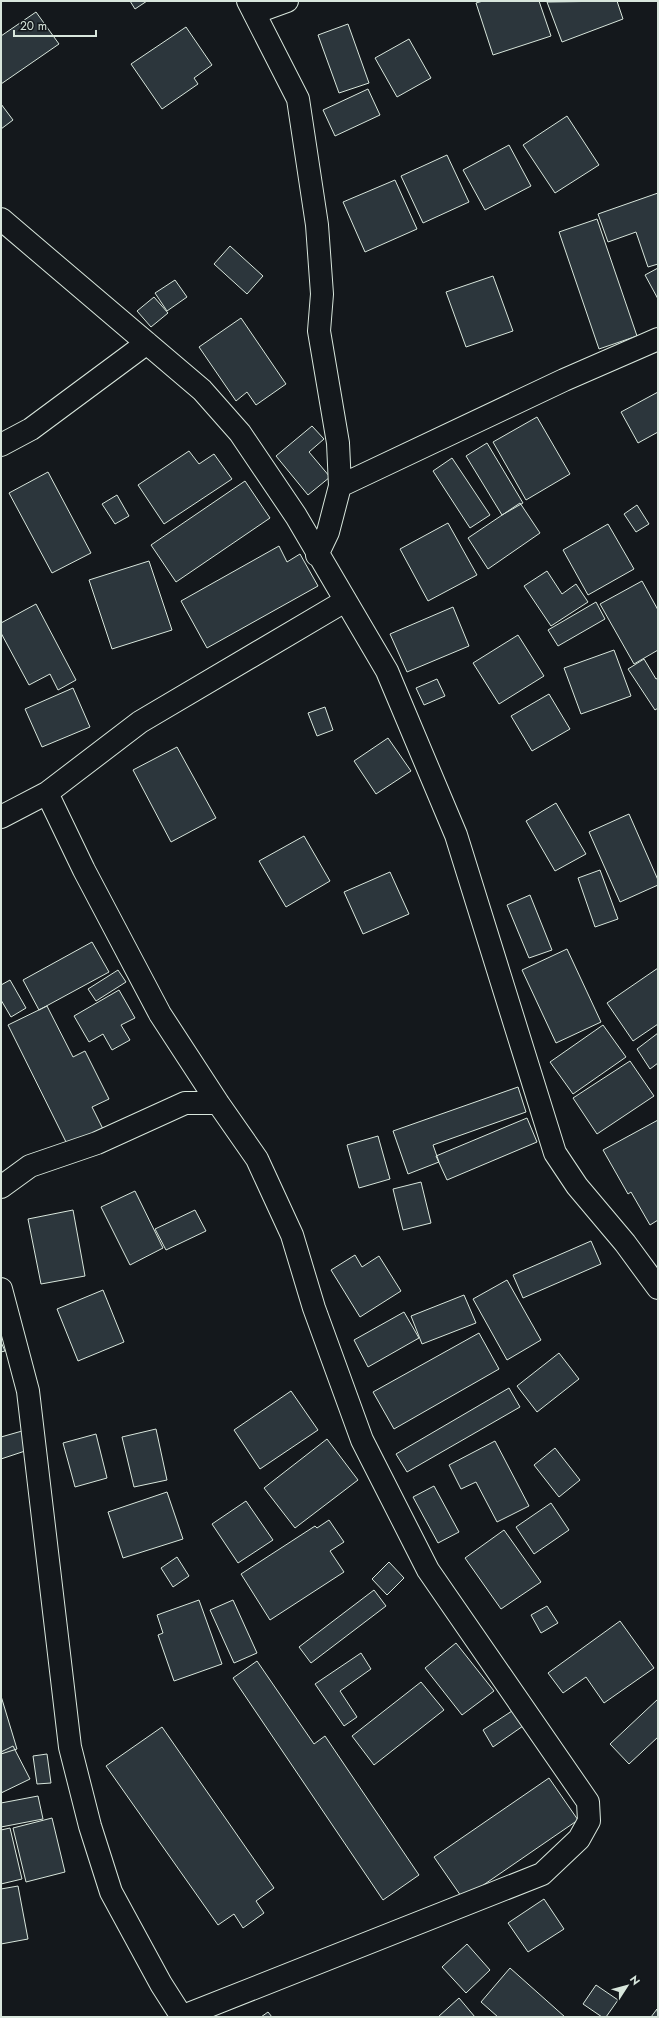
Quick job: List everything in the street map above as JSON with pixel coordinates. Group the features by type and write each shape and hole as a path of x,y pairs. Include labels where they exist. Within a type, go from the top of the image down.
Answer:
{"street":[{"path":"287,1 251,7 298,99 317,226 322,294 319,331 338,443 340,486 328,532 317,555"},
{"path":"1,219 202,390 240,433 296,516 317,555 387,671 456,835 555,1153 577,1186 625,1243 658,1288"},
{"path":"340,486 564,380 658,339"},
{"path":"1,445 31,429 147,343"},
{"path":"1,817 46,793 140,722 345,601"},
{"path":"1,1289 28,1391 70,1747 90,1826 111,1892 181,2017 542,1874 579,1839 589,1821 588,1802 428,1570 362,1440 314,1308 289,1228 257,1158 218,1103 160,1014 84,870 46,793"},
{"path":"185,1103 192,1063"},
{"path":"1,1187 30,1166 97,1143 185,1103 218,1103"}],"building":[{"path":"130,1 147,1 135,9"},
{"path":"483,1 539,1 551,36 493,55 476,3"},
{"path":"617,1 623,19 562,42 547,2"},
{"path":"36,12 59,44 1,84 1,36"},
{"path":"348,24 369,83 339,93 318,35"},
{"path":"186,27 212,65 194,78 198,84 162,109 131,64"},
{"path":"409,39 431,78 397,97 375,58"},
{"path":"368,89 380,115 335,136 323,110"},
{"path":"1,104 13,120 1,129"},
{"path":"567,116 599,165 555,193 523,145"},
{"path":"509,145 531,186 485,210 463,170"},
{"path":"447,155 469,202 423,223 401,176"},
{"path":"395,180 417,229 365,252 343,202"},
{"path":"658,193 658,264 648,267 636,232 608,242 598,214"},
{"path":"597,219 637,336 599,349 559,232"},
{"path":"230,246 263,276 247,294 214,264"},
{"path":"658,268 658,299 645,275"},
{"path":"493,276 513,331 466,347 446,292"},
{"path":"175,280 187,297 167,311 155,293"},
{"path":"154,297 168,313 151,327 137,311"},
{"path":"241,318 286,384 256,405 247,392 236,401 199,347"},
{"path":"658,392 658,432 638,443 621,412"},
{"path":"537,417 570,474 526,500 493,442"},
{"path":"312,426 324,439 309,452 330,477 308,495 276,456"},
{"path":"487,443 523,503 502,515 466,456"},
{"path":"189,451 199,464 214,454 232,479 164,524 138,485"},
{"path":"452,458 490,515 470,528 433,471"},
{"path":"48,472 91,553 52,573 9,493"},
{"path":"245,481 270,518 176,582 151,545"},
{"path":"117,495 129,516 115,524 102,504"},
{"path":"520,503 540,533 488,569 468,538"},
{"path":"637,505 649,524 636,532 624,514"},
{"path":"448,523 477,575 428,601 400,549"},
{"path":"608,524 634,569 588,595 563,550"},
{"path":"279,546 287,562 300,554 318,586 207,648 181,601"},
{"path":"149,561 172,630 112,649 89,580"},
{"path":"547,571 562,594 576,584 588,602 551,626 524,586"},
{"path":"642,581 658,610 658,650 634,664 600,604"},
{"path":"596,602 605,619 558,646 548,630"},
{"path":"36,604 76,680 58,690 50,674 29,685 1,633 1,623"},
{"path":"453,607 469,646 407,672 390,634"},
{"path":"518,635 544,676 499,704 473,663"},
{"path":"614,650 631,696 581,714 564,668"},
{"path":"644,659 656,679 658,678 658,708 655,710 628,669"},
{"path":"437,679 445,696 424,705 416,688"},
{"path":"73,688 90,727 42,747 25,709"},
{"path":"549,694 570,729 532,751 511,716"},
{"path":"325,707 333,730 317,736 308,713"},
{"path":"388,738 411,771 376,794 354,761"},
{"path":"177,747 216,818 171,842 133,770"},
{"path":"556,803 586,854 555,871 526,821"},
{"path":"629,814 658,880 658,885 620,902 589,832"},
{"path":"304,836 330,881 286,907 259,861"},
{"path":"600,870 618,919 595,927 578,878"},
{"path":"390,872 409,914 363,934 344,892"},
{"path":"530,895 552,950 529,958 507,905"},
{"path":"92,942 109,972 39,1010 23,980"},
{"path":"567,949 601,1022 556,1043 522,970"},
{"path":"658,968 658,1024 633,1041 607,1003"},
{"path":"118,970 126,982 96,1001 88,989"},
{"path":"10,980 26,1008 11,1017 1,1000 1,985"},
{"path":"119,990 135,1018 121,1025 130,1040 112,1050 103,1034 89,1042 74,1016"},
{"path":"47,1006 73,1057 85,1051 109,1099 92,1107 104,1131 69,1148 8,1025"},
{"path":"603,1025 626,1057 573,1094 550,1062"},
{"path":"658,1033 658,1063 650,1069 637,1049"},
{"path":"630,1061 654,1096 597,1134 573,1098"},
{"path":"518,1087 526,1112 433,1145 439,1162 408,1174 393,1131"},
{"path":"527,1118 537,1142 447,1180 436,1156"},
{"path":"658,1120 658,1220 650,1225 631,1192 628,1194 603,1150"},
{"path":"378,1136 390,1179 359,1188 347,1145"},
{"path":"421,1182 431,1223 403,1230 393,1189"},
{"path":"135,1191 163,1248 130,1265 101,1207"},
{"path":"73,1210 85,1276 41,1284 28,1219"},
{"path":"195,1210 206,1231 166,1250 155,1229"},
{"path":"591,1241 601,1264 523,1298 513,1275"},
{"path":"355,1255 362,1267 379,1256 401,1291 360,1317 331,1270"},
{"path":"507,1280 541,1340 507,1360 473,1299"},
{"path":"103,1290 124,1342 78,1361 57,1309"},
{"path":"464,1295 476,1323 422,1344 411,1316"},
{"path":"404,1312 419,1338 368,1367 354,1340"},
{"path":"479,1333 499,1369 394,1429 373,1392"},
{"path":"1,1342 5,1351 1,1352"},
{"path":"559,1353 579,1379 537,1412 517,1386"},
{"path":"509,1388 520,1407 407,1472 396,1454"},
{"path":"291,1391 318,1430 260,1469 234,1430"},
{"path":"156,1429 167,1480 134,1487 122,1437"},
{"path":"22,1431 28,1450 1,1459 1,1437"},
{"path":"96,1434 107,1478 75,1487 63,1443"},
{"path":"327,1439 358,1480 295,1528 264,1488"},
{"path":"495,1441 529,1506 497,1522 476,1482 461,1489 449,1465"},
{"path":"555,1448 580,1480 559,1497 534,1465"},
{"path":"434,1486 459,1532 438,1543 413,1497"},
{"path":"167,1492 183,1539 123,1558 108,1512"},
{"path":"246,1501 273,1540 238,1563 212,1524"},
{"path":"551,1503 569,1530 534,1554 516,1527"},
{"path":"329,1520 344,1542 330,1551 344,1572 270,1620 241,1574 315,1526 317,1528"},
{"path":"504,1530 541,1582 501,1609 465,1558"},
{"path":"177,1557 189,1576 173,1587 161,1568"},
{"path":"389,1562 404,1578 387,1595 372,1579"},
{"path":"374,1590 386,1606 311,1663 299,1647"},
{"path":"199,1600 222,1664 174,1681 158,1635 163,1633 157,1615"},
{"path":"233,1600 257,1653 234,1663 210,1610"},
{"path":"547,1606 558,1623 541,1633 531,1615"},
{"path":"620,1621 654,1668 604,1703 586,1677 563,1693 548,1673"},
{"path":"456,1643 494,1691 462,1715 425,1668"},
{"path":"361,1653 371,1669 340,1691 357,1717 344,1726 315,1684"},
{"path":"257,1661 314,1744 325,1736 419,1875 383,1900 233,1678"},
{"path":"421,1682 444,1710 374,1765 352,1736"},
{"path":"1,1696 17,1749 1,1754"},
{"path":"658,1699 658,1737 629,1764 610,1744"},
{"path":"512,1711 523,1726 493,1747 483,1730"},
{"path":"162,1727 274,1888 256,1901 264,1913 243,1928 234,1914 218,1925 106,1766"},
{"path":"13,1746 30,1779 1,1793 1,1752"},
{"path":"47,1754 51,1783 37,1784 33,1756"},
{"path":"549,1778 578,1820 463,1899 434,1857"},
{"path":"38,1796 43,1819 1,1827 1,1803"},
{"path":"52,1818 65,1872 26,1882 13,1828"},
{"path":"10,1828 22,1879 1,1884 1,1830"},
{"path":"18,1886 28,1939 1,1944 1,1889"},
{"path":"544,1899 564,1929 528,1952 508,1923"},
{"path":"467,1944 490,1970 466,1993 442,1967"},
{"path":"510,1968 565,2017 498,2017 481,2002"},
{"path":"596,1985 618,2000 606,2017 602,2017 583,2004"},
{"path":"459,1998 475,2017 438,2017"},
{"path":"657,2009 658,2017 651,2017"},
{"path":"268,2012 272,2017 261,2017"}]}
